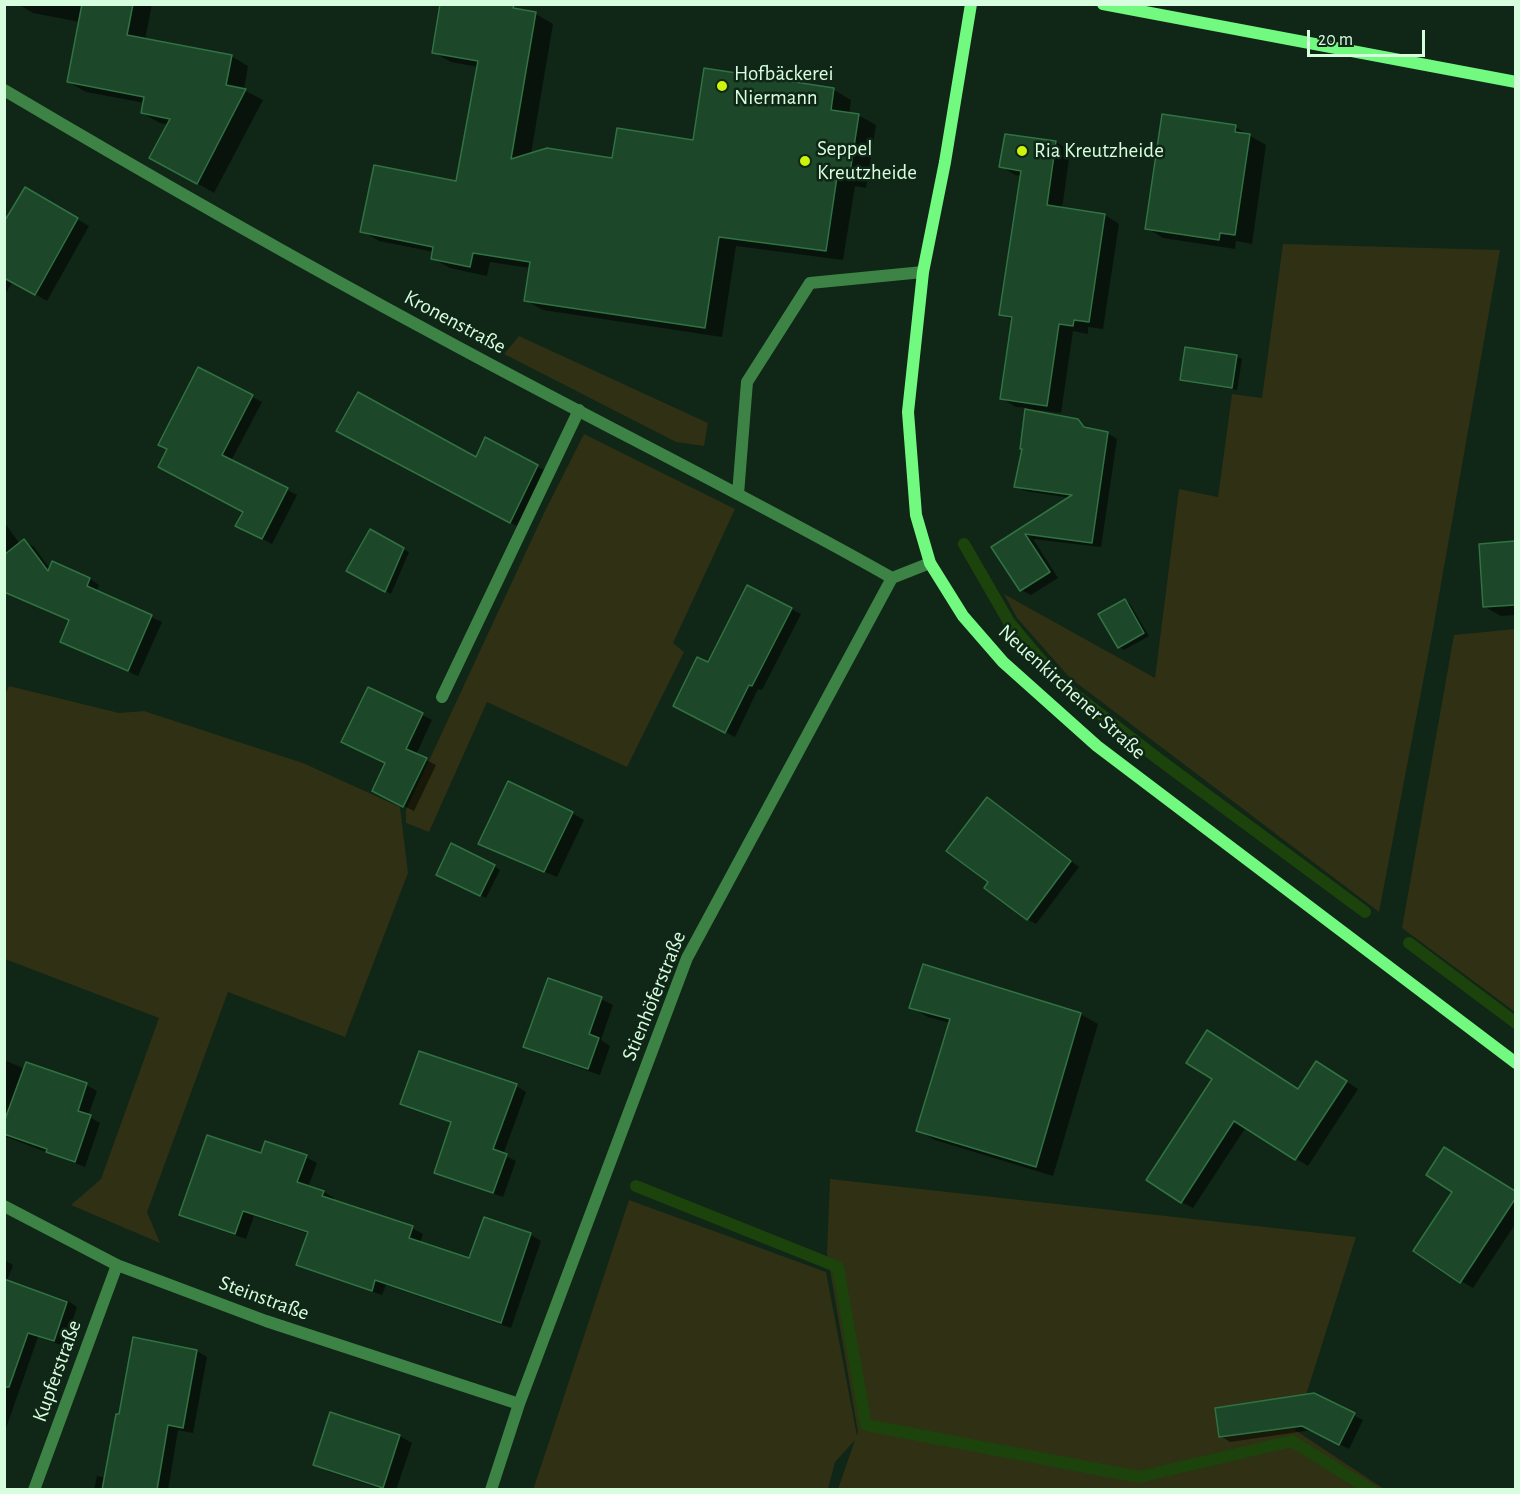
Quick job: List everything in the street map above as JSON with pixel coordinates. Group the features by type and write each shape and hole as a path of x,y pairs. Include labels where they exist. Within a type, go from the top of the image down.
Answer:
{"street":[{"name":"Neuenkirchener Straße","path":"971,4 945,162 923,272 908,412 916,514 930,563 963,616 1003,662 1097,746 1515,1063"},
{"path":"1103,4 1515,82"},
{"name":"Kronenstraße","path":"4,90 130,164 424,329 738,494 892,578"},
{"path":"738,494 747,382 810,283 923,272"},
{"path":"442,697 579,410"},
{"path":"892,578 930,563"},
{"name":"Stienhöferstraße","path":"491,1490 519,1404 687,958 892,578"},
{"name":"Steinstraße","path":"4,1206 117,1265 266,1321 519,1404"},
{"name":"Kupferstraße","path":"34,1490 117,1265"}],"green space":[{"path":"1283,244 1500,250 1432,635 1379,912 1070,678 1017,618 1004,594 1155,678 1179,489 1218,497 1232,394 1262,398"},
{"path":"519,336 708,423 704,446 676,442 504,354"},
{"path":"584,434 735,509 673,643 684,652 627,767 487,702 429,832 406,823 406,810 545,511"},
{"path":"1516,629 1515,1012 1402,928 1454,635"},
{"path":"9,686 119,713 144,711 303,763 400,807 408,873 345,1037 228,992 147,1212 160,1243 71,1205 101,1179 159,1018 5,959 4,697"},
{"path":"830,1179 1356,1237 1295,1430 1384,1489 838,1489 855,1440 835,1462 828,1489 533,1490 629,1200 826,1272 857,1436 827,1253"}],"building":[{"path":"82,4 133,4 127,35 232,55 226,85 246,89 197,184 149,158 170,119 141,113 144,97 67,82"},
{"path":"440,4 514,4 513,8 536,12 511,159 547,148 612,158 617,128 693,140 704,68 834,88 831,110 859,114 849,179 837,177 826,251 719,237 705,328 524,301 530,262 473,253 470,267 431,259 433,247 360,232 374,165 456,181 478,61 432,53"},
{"path":"1162,114 1236,125 1235,132 1250,134 1235,235 1220,233 1219,240 1145,229"},
{"path":"1005,134 1056,141 1047,205 1105,214 1089,322 1074,320 1073,326 1059,324 1047,406 1000,399 1012,317 999,315 1021,171 999,167"},
{"path":"25,187 78,218 35,295 4,278 4,222"},
{"path":"1185,347 1237,355 1232,388 1180,380"},
{"path":"198,367 253,395 222,455 288,488 262,539 235,526 243,512 158,467 167,449 158,445"},
{"path":"358,392 476,457 485,437 538,465 510,523 336,431"},
{"path":"1025,409 1078,419 1084,427 1108,432 1092,543 1025,534 1050,572 1020,591 991,547 1072,495 1014,487 1022,449 1020,449"},
{"path":"370,529 404,548 385,592 346,571"},
{"path":"24,539 48,571 52,561 90,578 87,586 152,615 128,671 60,642 69,620 4,592 4,555"},
{"path":"1515,541 1515,605 1483,607 1479,544"},
{"path":"747,585 792,608 725,733 673,706 697,657 708,662"},
{"path":"1125,599 1144,633 1118,648 1098,614"},
{"path":"368,687 423,713 406,749 427,758 403,807 372,791 385,763 341,742"},
{"path":"508,781 573,812 544,872 478,844"},
{"path":"987,797 1071,861 1027,920 984,888 988,882 946,851"},
{"path":"451,843 495,865 480,896 436,875"},
{"path":"923,964 1081,1013 1036,1167 916,1131 950,1019 909,1008"},
{"path":"548,978 602,997 589,1034 599,1038 588,1069 523,1047"},
{"path":"1207,1030 1298,1089 1316,1061 1347,1081 1295,1160 1234,1121 1181,1203 1146,1180 1212,1079 1186,1063"},
{"path":"419,1051 517,1084 493,1149 507,1154 493,1193 434,1173 451,1122 400,1104"},
{"path":"26,1062 87,1083 78,1111 91,1115 75,1162 46,1152 47,1149 4,1134 4,1122"},
{"path":"207,1135 261,1153 265,1141 307,1155 297,1182 324,1191 322,1196 413,1226 409,1238 469,1258 484,1217 531,1233 501,1323 375,1280 372,1291 296,1265 308,1232 243,1211 235,1234 179,1215"},
{"path":"1444,1147 1515,1191 1515,1199 1460,1283 1413,1251 1452,1192 1426,1175"},
{"path":"4,1279 67,1302 54,1341 28,1333 9,1387 4,1387"},
{"path":"133,1337 197,1350 183,1428 168,1425 157,1490 102,1490 116,1414 119,1414"},
{"path":"1314,1393 1355,1413 1339,1445 1302,1426 1219,1437 1215,1408"},
{"path":"330,1412 400,1435 383,1488 313,1465"}],"waterway":[{"path":"964,544 1009,622 1060,683 1365,912"},
{"path":"1409,943 1516,1023"},
{"path":"636,1186 838,1267 866,1425 1139,1477 1292,1441 1371,1490"}],"place":[{"name":"Hofbäckerei Niermann","path":"722,86"},
{"name":"Ria Kreutzheide","path":"1022,151"},
{"name":"Seppel Kreutzheide","path":"805,161"}]}
